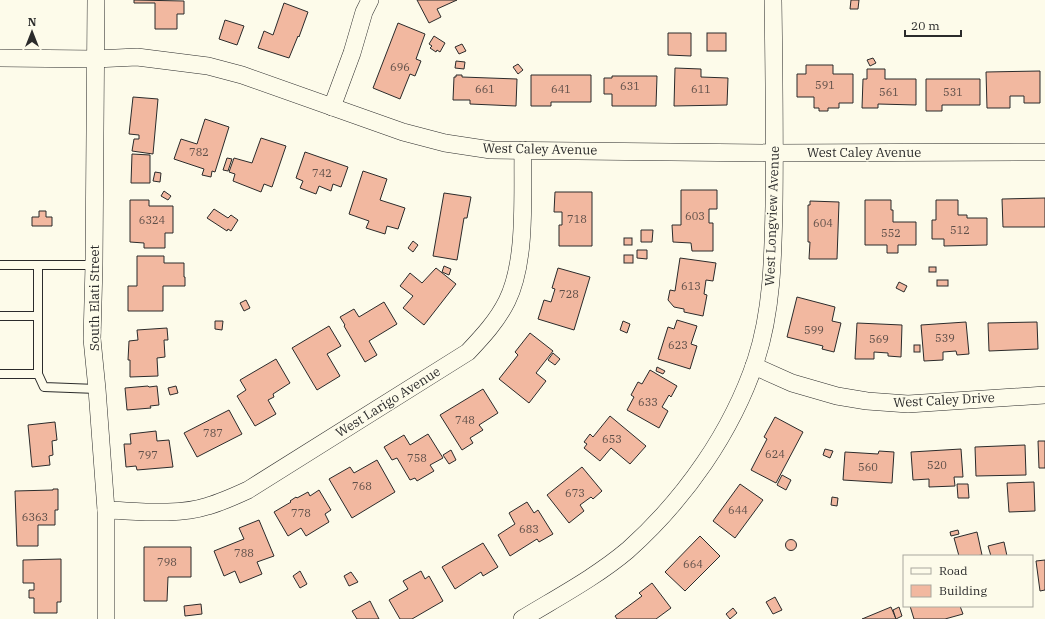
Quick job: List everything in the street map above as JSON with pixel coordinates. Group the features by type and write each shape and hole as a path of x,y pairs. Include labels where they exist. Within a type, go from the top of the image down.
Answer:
{"street":[{"name":"South Elati Street","path":"96,0 92,339 106,510 106,619"},
{"path":"332,107 352,53 364,12 370,0"},
{"name":"West Longview Avenue","path":"522,619 590,579 626,551 649,530 689,484 716,445 735,412 754,366 765,326 773,270 775,153 773,0"},
{"name":"West Caley Avenue","path":"0,58 95,59 137,57 208,66 242,75 403,132 444,143 491,150 775,153 1045,152"},
{"name":"West Larigo Avenue","path":"106,510 164,512 191,510 224,501 248,490 468,352 487,332 498,317 512,288 521,248 523,150"},
{"name":"West Caley Drive","path":"754,366 792,383 837,396 867,401 908,404 1045,395"}],"lane":[{"path":"0,264 94,265"},
{"path":"38,265 38,374 44,387 97,389"},
{"path":"0,316 38,316"},
{"path":"0,374 38,374"}],"building":[{"path":"134,0 184,1 184,14 177,14 177,29 155,29 155,3 134,3"},
{"path":"417,0 457,0 437,9 441,17 429,23"},
{"path":"851,0 859,0 858,9 850,9"},
{"path":"284,3 308,12 299,37 298,36 289,58 258,48 264,31 273,35"},
{"path":"225,20 244,26 237,45 219,39"},
{"path":"398,23 425,34 416,59 421,61 415,76 410,74 400,99 373,88"},
{"path":"668,33 691,33 691,56 668,55"},
{"path":"707,33 726,33 726,51 707,51"},
{"path":"434,36 445,43 440,52 437,50 436,52 430,48 432,46 429,44"},
{"path":"462,44 466,51 459,54 455,47"},
{"path":"873,58 876,63 870,66 867,60"},
{"path":"456,61 465,62 464,69 455,68"},
{"path":"518,64 523,70 518,74 513,67"},
{"path":"806,65 833,65 833,74 853,74 853,103 839,103 839,108 828,108 828,111 819,111 819,108 814,108 814,97 797,97 797,74 806,74"},
{"path":"675,68 701,69 701,77 728,78 727,105 674,106"},
{"path":"867,69 885,69 885,79 916,79 916,105 878,104 878,108 862,108 863,79 867,79"},
{"path":"1040,71 1040,103 1024,103 1024,96 1010,96 1010,108 987,108 986,72"},
{"path":"456,75 462,75 462,77 517,79 516,106 470,104 470,100 453,100 454,77 456,77"},
{"path":"531,75 591,75 591,102 551,102 551,106 531,106"},
{"path":"612,76 657,76 656,106 612,106 612,94 604,94 604,78 612,78"},
{"path":"926,79 980,79 980,105 942,105 942,111 926,111"},
{"path":"133,97 158,99 153,154 132,151 134,139 139,139 139,135 129,134"},
{"path":"205,119 229,127 215,172 212,171 211,177 202,175 204,169 174,159 181,139 197,144"},
{"path":"261,138 286,146 272,187 264,184 261,192 233,181 235,174 229,172 234,158 252,163"},
{"path":"305,152 348,167 341,187 333,184 331,191 319,186 316,194 300,188 303,181 296,178"},
{"path":"132,154 150,155 150,183 131,183"},
{"path":"227,158 232,159 228,171 223,170"},
{"path":"363,171 387,179 380,200 405,208 398,229 387,226 385,234 366,228 369,221 349,214"},
{"path":"155,172 161,173 160,182 153,181"},
{"path":"681,190 717,190 717,209 709,209 709,223 713,223 713,251 692,251 691,243 673,242 672,225 681,225"},
{"path":"164,191 171,196 168,200 161,196"},
{"path":"555,192 592,192 592,246 559,246 559,225 562,225 562,212 554,212"},
{"path":"444,193 471,197 467,218 464,218 457,260 433,256"},
{"path":"1045,198 1045,227 1003,227 1002,199"},
{"path":"130,200 149,200 149,206 173,206 173,233 165,233 165,248 144,248 144,243 130,242"},
{"path":"865,200 891,200 893,222 916,222 916,245 898,245 898,253 887,253 887,245 865,245"},
{"path":"936,200 958,200 958,215 967,215 967,218 987,218 987,245 944,246 944,239 932,239 932,220 936,220"},
{"path":"810,201 839,202 837,259 809,259 810,242 808,242 808,205 810,205"},
{"path":"214,209 228,218 231,215 238,220 231,231 228,229 227,231 207,218"},
{"path":"39,211 46,211 46,217 52,217 52,226 32,226 32,217 39,217"},
{"path":"641,230 653,230 652,242 641,242"},
{"path":"624,238 632,238 632,245 624,245"},
{"path":"413,241 418,245 413,252 408,248"},
{"path":"637,250 647,250 647,259 637,258"},
{"path":"624,255 633,255 633,263 624,263"},
{"path":"137,256 164,256 164,263 184,263 185,286 163,286 163,311 128,311 128,286 137,286"},
{"path":"680,258 716,263 713,281 706,280 704,294 707,295 703,316 684,312 684,309 674,307 668,300 670,290 675,291"},
{"path":"444,266 451,269 449,275 442,272"},
{"path":"929,267 936,267 936,272 929,272"},
{"path":"436,268 456,284 424,325 403,308 413,296 400,286 410,273 422,283"},
{"path":"558,268 590,277 574,330 538,319 544,300 551,302 555,289 552,288"},
{"path":"937,280 948,280 948,286 937,286"},
{"path":"899,282 907,286 904,292 896,288"},
{"path":"797,297 835,307 832,321 841,323 834,352 822,349 823,346 787,337"},
{"path":"246,300 250,308 244,311 240,303"},
{"path":"384,302 397,324 369,341 377,355 365,362 340,317 354,309 359,317"},
{"path":"677,320 697,326 691,344 697,346 690,369 658,359 668,327 674,329"},
{"path":"215,321 223,321 222,330 215,329"},
{"path":"623,321 630,324 627,333 620,330"},
{"path":"966,322 969,354 957,355 956,351 943,352 943,360 924,361 921,325"},
{"path":"1037,322 1038,349 989,351 988,323"},
{"path":"857,323 902,325 901,357 888,356 888,353 874,352 874,359 855,359"},
{"path":"329,326 341,346 327,354 340,376 317,390 292,348"},
{"path":"167,328 168,340 164,340 165,357 157,358 158,376 130,377 130,360 128,360 129,341 138,340 137,330"},
{"path":"530,333 553,351 536,373 546,381 529,403 499,379 518,355 515,352"},
{"path":"914,345 920,345 920,352 914,352"},
{"path":"553,353 560,359 555,365 548,360"},
{"path":"276,359 290,383 273,394 274,397 268,400 276,414 255,426 237,396 246,390 240,380"},
{"path":"657,367 665,371 663,374 656,371"},
{"path":"650,370 677,386 671,397 669,395 662,407 668,411 659,428 627,410 634,397 631,395 638,382 642,384"},
{"path":"157,386 159,405 150,406 151,408 127,410 125,388"},
{"path":"176,386 178,393 170,395 168,388"},
{"path":"483,389 498,413 479,425 483,430 470,438 473,443 462,450 440,415"},
{"path":"229,410 242,434 197,457 184,433"},
{"path":"610,416 646,446 630,464 611,448 600,461 584,448 587,444 584,442 590,434 593,437"},
{"path":"775,417 803,432 776,483 751,470 767,439 764,437"},
{"path":"55,422 57,440 52,441 53,455 49,456 50,465 32,467 28,425"},
{"path":"156,431 157,441 169,440 173,467 137,470 136,466 126,467 124,444 131,444 130,434"},
{"path":"428,434 443,458 430,465 434,471 417,481 415,478 410,480 397,458 392,460 384,447 404,435 410,445"},
{"path":"1038,441 1045,441 1045,468 1039,468"},
{"path":"1025,445 1026,475 976,476 975,447"},
{"path":"825,449 833,451 830,458 823,455"},
{"path":"961,449 963,477 954,477 955,486 929,487 929,479 913,480 911,452"},
{"path":"451,450 456,460 449,464 443,455"},
{"path":"879,451 894,452 892,483 843,480 845,452 878,454"},
{"path":"377,460 395,492 352,518 329,479 350,467 354,473"},
{"path":"582,467 602,491 593,499 591,497 580,505 584,511 569,523 547,495"},
{"path":"782,475 791,480 786,490 777,485"},
{"path":"1034,482 1035,511 1009,512 1007,483"},
{"path":"740,484 763,500 735,538 713,521"},
{"path":"957,484 968,484 969,498 958,498"},
{"path":"58,489 58,510 55,510 55,525 38,525 38,546 17,546 15,491"},
{"path":"319,490 331,510 325,514 329,522 306,536 301,528 288,536 274,512 291,502 290,501 296,497 297,498 308,492 310,496"},
{"path":"832,497 838,498 837,506 831,505"},
{"path":"527,502 534,513 538,510 553,534 539,542 537,539 510,556 498,535 515,524 509,513"},
{"path":"259,520 274,556 257,562 262,574 240,583 235,571 224,576 214,551 244,539 239,528"},
{"path":"958,530 959,534 951,536 950,532"},
{"path":"977,532 982,555 959,555 954,538"},
{"path":"700,536 720,556 685,591 665,572"},
{"path":"789,540 793,540 795,541 795,549 789,550 786,547 786,543"},
{"path":"1004,542 1007,555 991,555 988,546"},
{"path":"483,543 498,567 483,576 481,572 455,589 442,567"},
{"path":"144,547 191,547 191,577 168,577 167,601 144,601"},
{"path":"61,559 61,602 57,602 57,613 34,613 34,598 29,598 29,590 34,590 34,583 23,583 23,560"},
{"path":"1045,560 1045,590 1040,591 1036,561"},
{"path":"300,571 307,584 300,588 293,576"},
{"path":"421,571 425,579 429,576 443,601 412,619 400,619 389,600 408,589 403,581"},
{"path":"351,572 358,582 349,586 344,576"},
{"path":"652,583 671,608 656,619 617,619 615,616 642,596 639,593"},
{"path":"775,597 782,610 773,614 766,602"},
{"path":"370,601 379,619 357,619 352,611"},
{"path":"201,604 202,614 185,616 184,606"},
{"path":"891,607 896,619 862,619"},
{"path":"899,607 902,616 896,619 893,610"},
{"path":"910,607 960,607 963,614 945,619 914,619"},
{"path":"733,608 737,613 730,619 726,614"}]}
